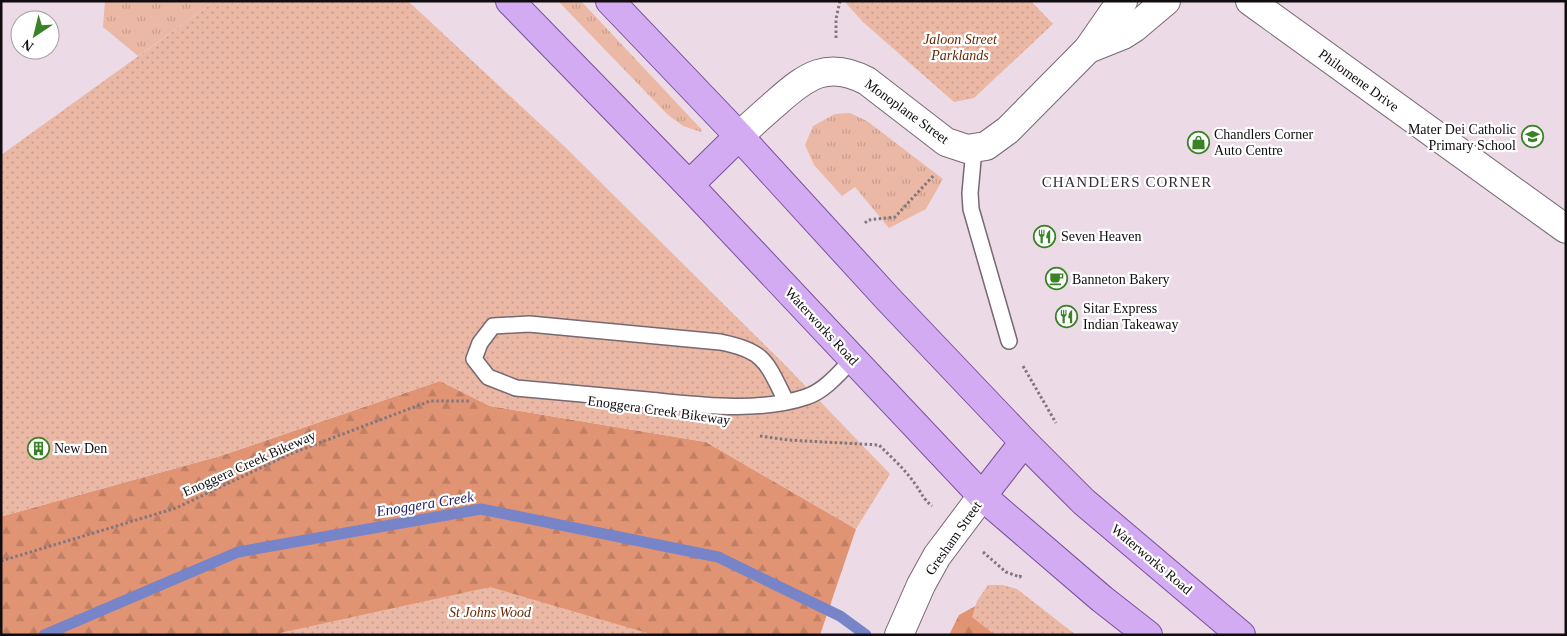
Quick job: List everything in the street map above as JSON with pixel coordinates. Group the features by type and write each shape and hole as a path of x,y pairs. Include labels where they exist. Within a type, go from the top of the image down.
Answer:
{"main road":[{"name":"Waterworks Road","path":"510,1 689,185 982,496 1102,599 1148,635"},
{"name":"Waterworks Road","path":"610,1 739,136 1024,442 1084,502 1241,635"},
{"path":"689,185 739,136"},
{"path":"982,496 1024,442"}],"street":[{"path":"974,149 986,146 1002,136 1088,49 1113,12 1123,1"},
{"path":"1088,49 1123,35 1166,1"},
{"name":"Philomene Drive","path":"1250,1 1566,229"},
{"name":"Monoplane Street","path":"739,136 805,78 820,73 836,71 855,75 867,81 946,142 960,148 974,149"},
{"name":"Gresham Street","path":"899,635 921,585 937,556 982,496"}],"lane":[{"path":"974,149 970,193 971,209 1009,341"},
{"path":"786,401 763,358 749,349 720,342 529,324 493,326 480,343 474,360 488,377 516,388 703,406 753,406 786,401 808,397 822,388 853,359"}],"path":[{"path":"839,244 868,220 895,217 937,172"},
{"path":"1009,341 1056,423"},
{"name":"Enoggera Creek Bikeway","path":"1,561 176,508 290,454 430,401 479,401"},
{"path":"752,435 788,440 879,445 916,484 923,498 1006,572 1020,577 1036,541"}],"green space":[{"path":"105,1 215,1 138,56 103,27"},
{"path":"215,1 408,1 566,148 786,366 890,474 856,529 706,442 490,406 440,381 220,456 3,516 1,514 1,155"},
{"path":"558,1 581,1 702,130 701,132 683,126 668,115"},
{"name":"Jaloon Street Parklands","path":"844,1 1031,1 1053,24 974,98 954,102 863,22"},
{"path":"850,113 867,121 943,179 926,209 889,228 855,187 842,196 814,165 805,145 813,126 835,114"},
{"path":"440,381 490,406 706,442 856,529 820,635 284,632 276,635 1,635 1,514 3,516 220,456"},
{"path":"988,585 1003,585 1017,589 1076,635 995,635 972,617 977,601"},
{"name":"St Johns Wood","path":"490,587 654,635 276,635 284,632"},
{"path":"981,603 1054,635 949,635 959,615"}],"waterway":[{"name":"Enoggera Creek","path":"44,635 238,552 481,509 718,557 840,616 866,635"}],"place":[{"name":"Mater Dei Catholic Primary School","path":"1532,137"},
{"name":"Chandlers Corner Auto Centre","path":"1198,142"},
{"name":"Seven Heaven","path":"1045,236"},
{"name":"Banneton Bakery","path":"1056,279"},
{"name":"Sitar Express Indian Takeaway","path":"1067,316"},
{"name":"New Den","path":"38,448"}],"district":[{"name":"CHANDLERS CORNER","path":"1127,182"}]}
